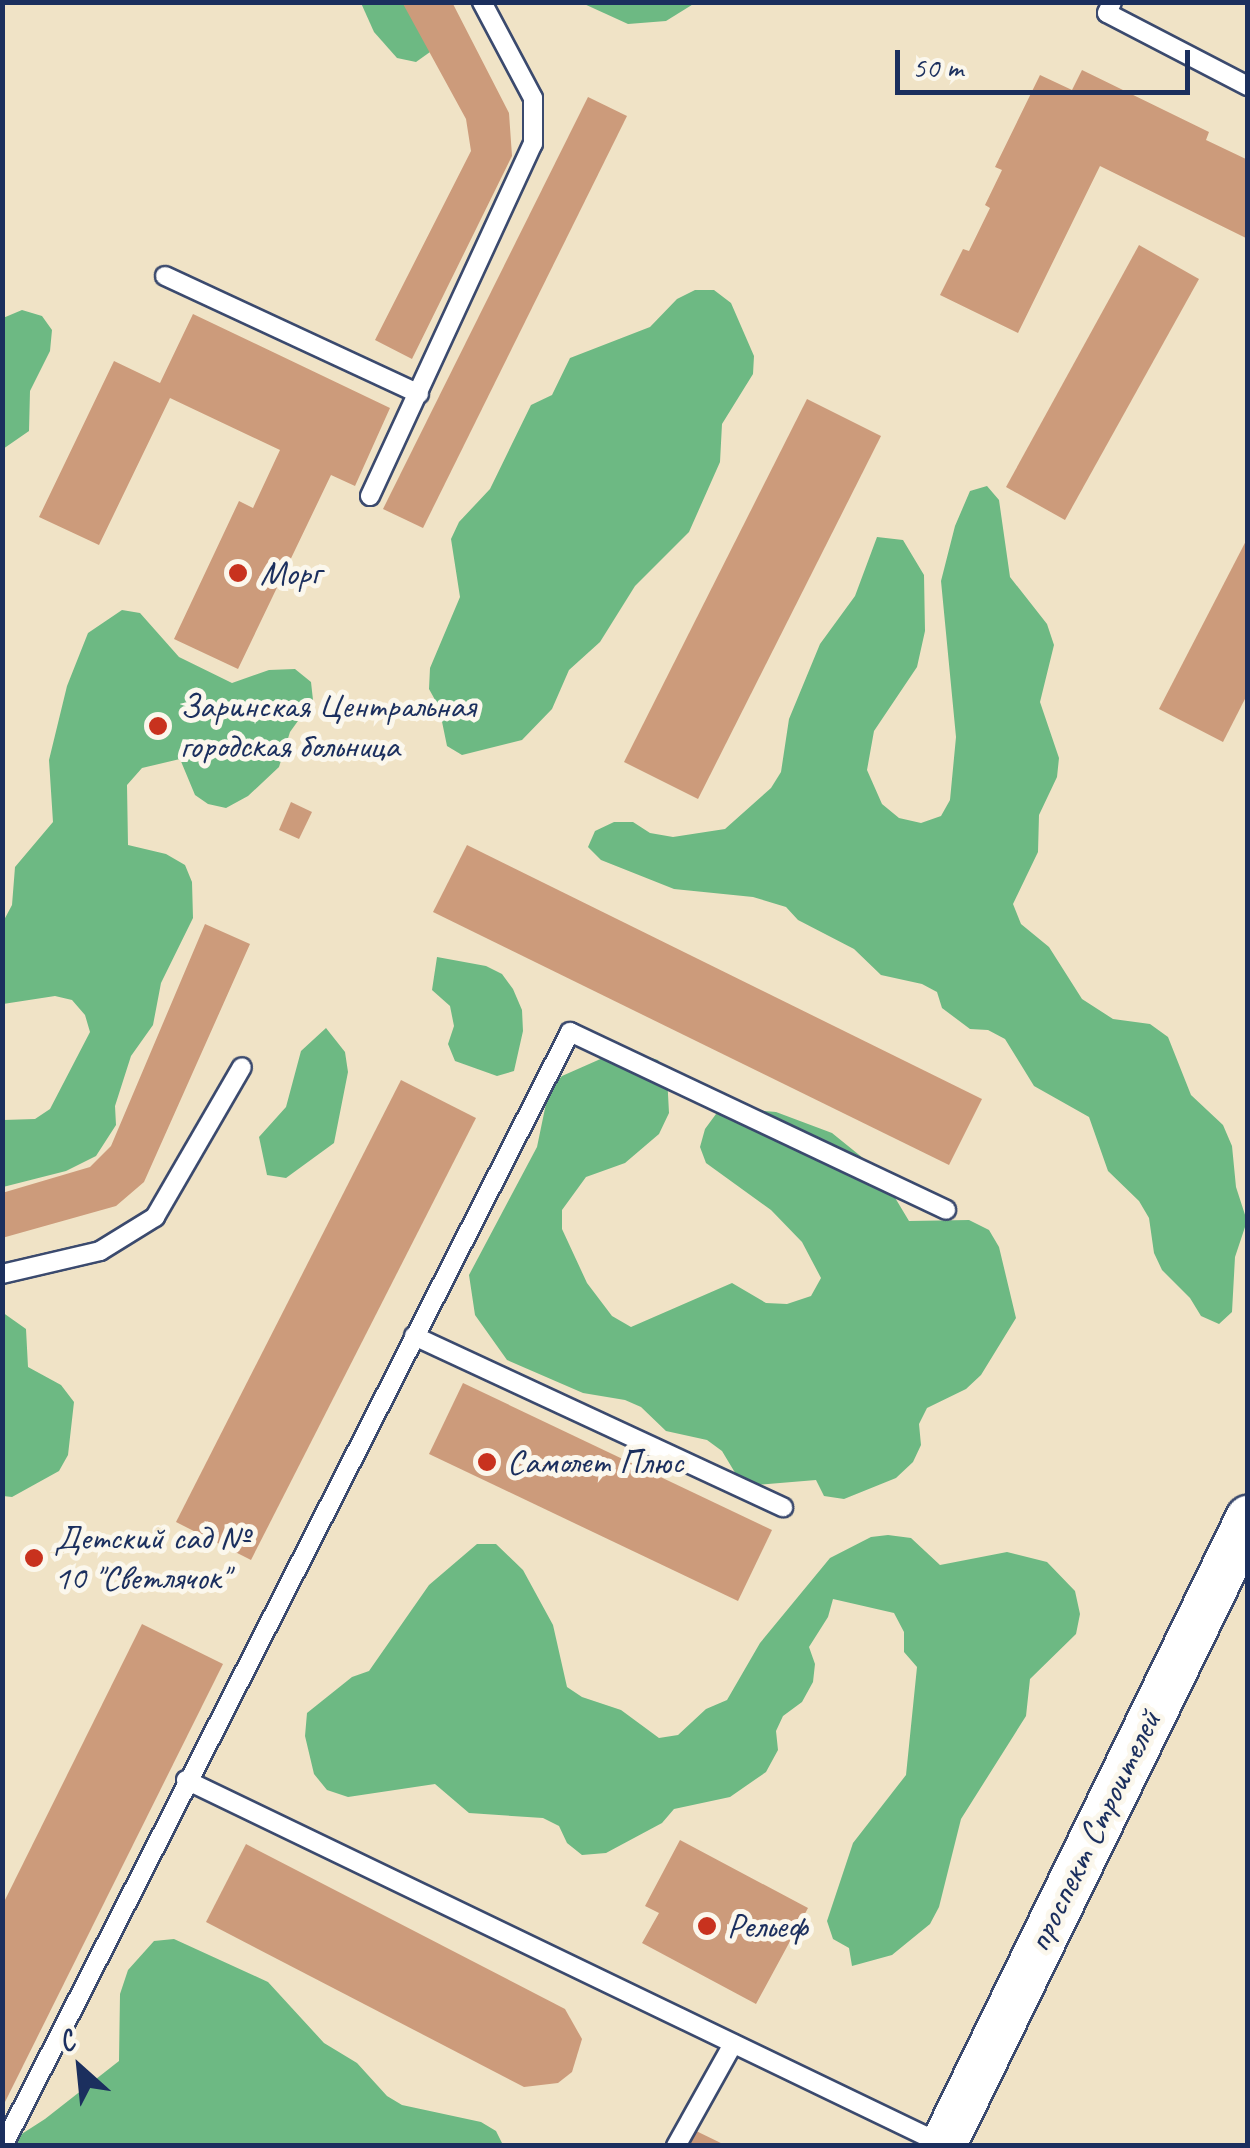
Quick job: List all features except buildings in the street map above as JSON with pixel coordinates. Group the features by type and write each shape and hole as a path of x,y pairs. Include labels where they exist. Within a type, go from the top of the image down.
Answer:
{"street":[{"name":"проспект Строителей","path":"942,2145 1248,1518"}],"lane":[{"path":"370,496 533,144 533,98 482,2"},
{"path":"1112,2 1107,13 1248,86"},
{"path":"164,276 419,394"},
{"path":"3,2146 570,1032 946,1210"},
{"path":"2,1274 100,1251 155,1217 242,1067"},
{"path":"414,1336 783,1507"},
{"path":"186,1780 942,2145"},
{"path":"676,2146 732,2044"}],"green space":[{"path":"361,3 415,3 430,52 416,62 397,58 374,32"},
{"path":"582,3 695,3 666,21 628,24"},
{"path":"695,290 714,290 731,303 754,356 753,374 722,424 720,462 689,532 635,586 600,642 569,670 552,709 522,740 462,755 447,746 439,707 429,689 430,668 460,597 451,539 459,522 490,489 531,405 552,395 570,358 650,327 677,299"},
{"path":"22,310 42,316 52,330 50,351 30,391 29,431 3,449 3,318"},
{"path":"987,486 999,500 1010,577 1047,624 1054,645 1040,702 1059,758 1057,777 1039,815 1038,852 1013,904 1021,924 1049,947 1082,999 1113,1019 1150,1024 1168,1037 1191,1095 1223,1125 1232,1146 1236,1187 1247,1221 1235,1257 1232,1312 1219,1324 1201,1316 1190,1298 1162,1270 1154,1253 1149,1218 1139,1201 1108,1171 1089,1117 1034,1086 1005,1039 988,1030 970,1029 942,1008 937,992 922,984 881,975 854,949 798,920 786,907 753,897 674,889 601,860 588,847 595,831 614,822 633,822 650,833 673,837 725,829 771,788 781,772 789,719 820,644 855,596 877,537 903,540 924,575 925,631 917,667 874,731 867,770 882,804 899,818 921,823 941,816 950,800 956,737 941,581 955,526 970,491"},
{"path":"122,610 140,613 179,657 232,683 269,670 295,669 311,682 313,700 290,732 279,767 248,796 226,808 208,804 195,795 180,759 142,768 127,785 128,845 166,854 185,865 192,882 193,918 161,983 153,1025 131,1056 115,1106 116,1125 96,1156 66,1171 3,1187 3,1120 35,1119 50,1109 90,1032 85,1015 72,1000 55,996 3,1004 3,922 12,905 15,867 53,822 49,760 67,686 88,633"},
{"path":"437,957 486,966 502,974 513,989 522,1010 523,1031 514,1071 497,1076 455,1061 448,1044 454,1026 450,1006 432,990"},
{"path":"326,1028 345,1052 348,1072 334,1143 286,1178 267,1175 259,1137 286,1107 301,1051"},
{"path":"635,1053 658,1060 667,1075 669,1113 659,1134 625,1163 586,1177 562,1210 562,1229 587,1283 612,1316 631,1327 732,1283 766,1303 787,1304 811,1296 821,1278 802,1242 771,1210 706,1163 700,1147 705,1129 716,1114 734,1108 776,1112 832,1133 879,1171 909,1221 969,1220 989,1230 999,1247 1016,1318 981,1375 966,1389 927,1408 919,1424 921,1445 913,1462 896,1478 844,1499 824,1496 816,1480 756,1485 740,1481 722,1451 707,1440 666,1431 641,1407 625,1400 583,1393 507,1360 475,1315 469,1275 537,1147 549,1089 562,1076 605,1057"},
{"path":"2,1312 26,1329 28,1367 61,1385 74,1402 68,1455 59,1471 12,1497 3,1496"},
{"path":"871,1537 911,1538 940,1565 1007,1552 1047,1562 1075,1591 1080,1614 1076,1634 1030,1679 1026,1716 961,1819 939,1907 930,1924 892,1955 852,1966 849,1948 833,1939 827,1921 853,1843 906,1775 917,1667 904,1652 904,1632 894,1613 833,1599 828,1617 809,1647 815,1664 813,1682 802,1702 783,1716 776,1731 778,1750 766,1772 730,1797 674,1809 662,1823 606,1853 582,1855 567,1843 559,1826 543,1818 469,1813 435,1784 348,1797 327,1790 314,1774 305,1736 307,1713 352,1677 369,1671 429,1585 477,1544 496,1544 523,1570 553,1625 567,1687 582,1697 621,1710 659,1738 678,1735 706,1709 727,1700 760,1643 830,1558"},
{"path":"174,1939 268,1982 324,2043 357,2063 387,2096 402,2105 481,2122 496,2131 503,2145 3,2146 45,2119 119,2061 120,1994 128,1970 154,1941"}],"place":[{"name":"Морг","path":"238,573"},
{"name":"Заринская Центральная городская больница","path":"158,726"},
{"name":"Самолет Плюс","path":"487,1462"},
{"name":"Детский сад № 10 \"Светлячок\"","path":"34,1558"},
{"name":"Рельеф","path":"707,1926"}]}
